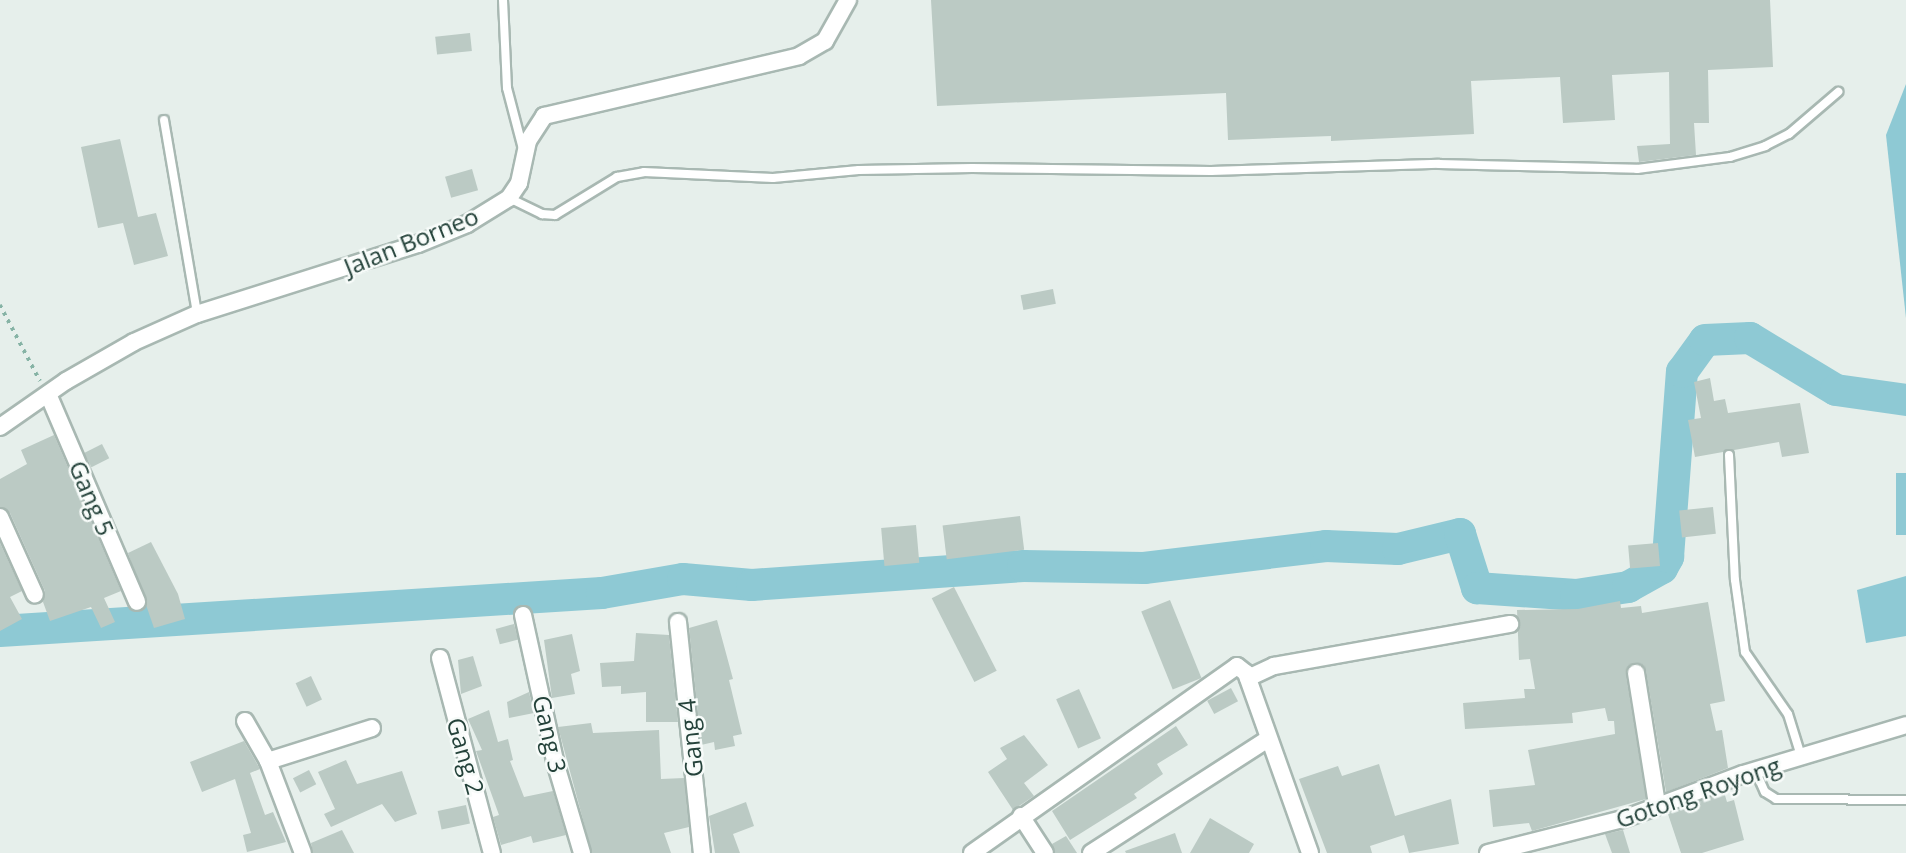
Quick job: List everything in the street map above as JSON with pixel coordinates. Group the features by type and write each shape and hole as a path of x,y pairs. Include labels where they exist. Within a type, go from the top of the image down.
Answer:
{"street":[{"name":"Jalan Borneo","path":"0,428 48,394 134,342 197,314 418,244 467,224 509,198 519,183 535,127 544,117 813,50 825,41 847,0"},
{"name":"Gang 5","path":"48,394 137,603"},
{"path":"0,517 35,594"},
{"name":"Gang 3","path":"523,614 556,765 582,853"},
{"name":"Gang 4","path":"678,622 702,853"},
{"path":"1248,678 1273,666 1510,624"},
{"name":"Gang 2","path":"440,659 492,853"},
{"path":"972,853 1234,666 1244,669 1248,678 1310,853"},
{"path":"1636,673 1657,804"},
{"path":"246,721 268,761 303,853"},
{"name":"Gotong Royong","path":"1488,853 1619,820 1755,770 1906,725"},
{"path":"268,761 372,728"},
{"path":"1091,853 1268,739"},
{"path":"1021,816 1045,853"}],"lane":[{"path":"503,0 507,88 525,155"},
{"path":"509,198 530,210 555,215 618,177 644,172 773,178 859,170 972,168 1211,171 1439,164 1637,169 1730,157 1765,146 1789,134 1838,92"},
{"path":"164,120 197,314"},
{"path":"1729,455 1734,569 1745,652 1788,714 1801,757"},
{"path":"1755,770 1765,792 1776,799 1906,800"}],"path":[{"path":"0,306 48,394"}],"water":[{"path":"1906,84 1906,318 1886,135"},
{"path":"1896,473 1906,473 1906,535 1896,535"},
{"path":"1906,576 1906,636 1866,643 1857,590"}],"building":[{"path":"931,0 1770,0 1773,67 1708,70 1709,123 1694,123 1696,155 1639,162 1637,146 1670,144 1669,72 1612,75 1615,120 1563,123 1560,77 1471,81 1474,134 1331,141 1331,136 1228,140 1226,93 937,106"},
{"path":"470,33 472,51 437,55 435,37"},
{"path":"120,139 138,217 156,213 168,256 134,265 123,223 98,228 81,147"},
{"path":"472,169 478,190 451,198 445,177"},
{"path":"1053,289 1056,304 1023,310 1021,295"},
{"path":"1710,378 1714,401 1725,399 1728,413 1800,403 1809,453 1782,457 1779,442 1695,457 1688,420 1701,418 1694,382"},
{"path":"54,435 121,591 104,598 115,622 101,628 91,607 50,621 43,602 45,591 10,513 0,507 0,479 27,464 21,450"},
{"path":"102,444 109,458 91,467 84,453"},
{"path":"1713,507 1716,534 1682,537 1679,511"},
{"path":"1020,516 1024,550 947,559 943,526"},
{"path":"916,525 919,563 884,566 881,528"},
{"path":"151,542 178,594 185,619 154,628 128,553"},
{"path":"0,543 22,591 10,597 22,619 0,631"},
{"path":"1658,543 1660,566 1630,569 1628,546"},
{"path":"954,587 997,671 974,682 932,598"},
{"path":"1170,600 1201,678 1173,689 1141,612"},
{"path":"1620,601 1621,608 1641,606 1642,613 1708,602 1725,701 1710,704 1716,731 1722,730 1728,768 1666,792 1646,671 1634,663 1626,675 1646,799 1532,831 1529,823 1493,827 1489,790 1535,785 1528,750 1615,734 1614,721 1608,721 1605,708 1572,713 1573,723 1465,729 1463,703 1525,698 1524,689 1535,689 1530,659 1519,660 1517,610 1578,609"},
{"path":"717,620 733,679 729,680 742,734 733,736 735,746 715,750 714,742 701,745 689,628"},
{"path":"514,624 518,639 500,644 496,629"},
{"path":"636,633 669,635 678,722 646,722 646,692 621,694 621,686 602,687 600,663 634,661"},
{"path":"572,634 580,671 571,674 575,694 552,698 544,640"},
{"path":"473,656 482,686 461,694 458,660"},
{"path":"311,676 322,700 307,707 296,683"},
{"path":"1231,688 1238,701 1214,714 1207,701"},
{"path":"1079,689 1101,738 1078,748 1056,699"},
{"path":"529,692 534,713 509,718 507,702"},
{"path":"489,710 498,742 508,739 513,760 510,761 524,797 553,791 566,835 533,843 531,836 501,845 493,817 499,815 476,751 482,750 468,719"},
{"path":"591,723 593,733 659,730 661,779 684,778 689,827 664,833 671,853 592,853 558,727"},
{"path":"1176,726 1188,745 1157,764 1163,774 1134,794 1137,798 1070,840 1052,811"},
{"path":"1024,735 1048,765 1024,783 1034,796 1013,810 988,772 1007,759 1000,748"},
{"path":"244,741 260,769 250,773 265,815 273,812 286,842 247,852 243,835 251,833 235,779 202,792 190,762"},
{"path":"346,760 357,784 402,771 417,814 395,822 382,804 331,827 324,814 335,809 318,772"},
{"path":"1379,764 1395,816 1451,799 1459,844 1409,853 1404,835 1370,846 1372,853 1327,853 1299,779 1338,766 1342,776"},
{"path":"309,770 316,784 300,792 293,778"},
{"path":"1724,792 1727,802 1734,800 1744,840 1702,853 1681,853 1668,814"},
{"path":"746,802 754,826 733,834 740,853 715,853 709,816"},
{"path":"466,805 470,824 442,830 438,811"},
{"path":"1210,818 1254,844 1249,853 1190,853"},
{"path":"342,830 354,853 313,853 311,843"},
{"path":"1623,830 1630,853 1612,853 1605,834"},
{"path":"1175,833 1182,853 1125,851"},
{"path":"1066,836 1077,853 1055,853 1052,844"}],"waterway":[{"path":"0,631 602,593 683,579 752,585 1023,566 1144,568 1326,546 1398,549 1460,534 1477,588 1576,595 1628,587 1662,568 1668,557 1682,372 1705,340 1750,338 1836,390 1906,400"}]}
